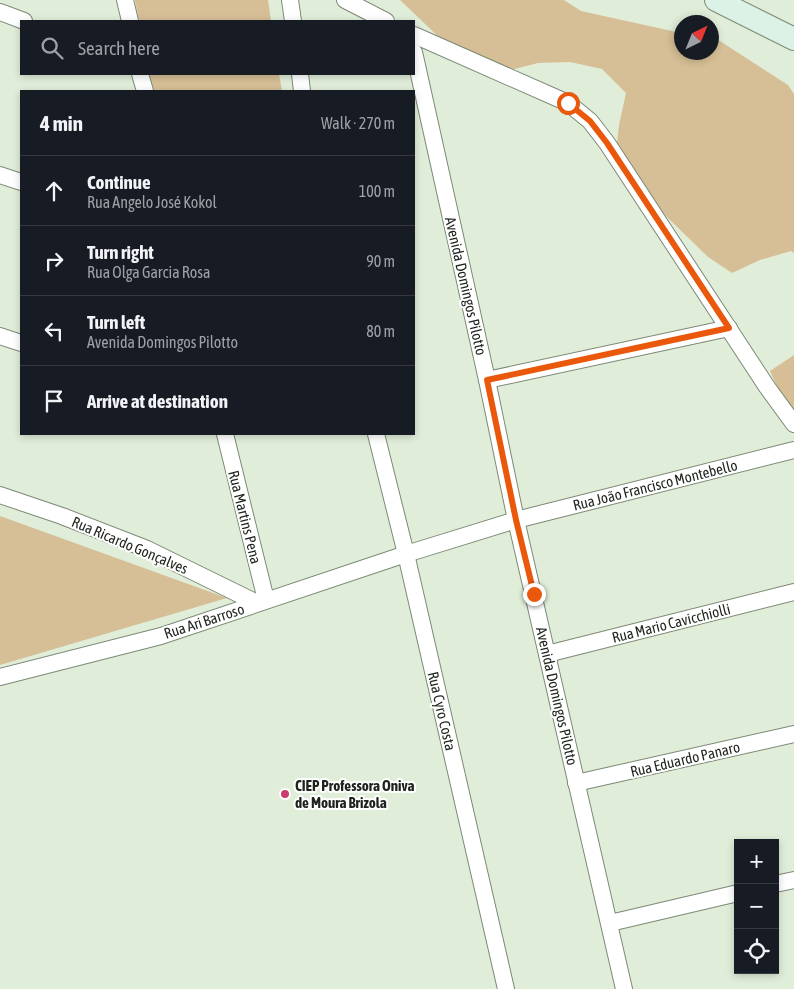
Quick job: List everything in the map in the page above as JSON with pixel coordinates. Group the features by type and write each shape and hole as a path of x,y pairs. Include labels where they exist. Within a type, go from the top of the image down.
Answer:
{"main road":[{"path":"716,0 794,39"}],"street":[{"path":"125,0 130,20"},
{"path":"290,0 293,20"},
{"path":"345,0 384,20"},
{"path":"0,12 21,20"},
{"path":"415,35 561,99 590,121 607,143 794,424"},
{"name":"Avenida Domingos Pilotto","path":"415,56 516,520 624,989"},
{"path":"140,75 144,90"},
{"path":"300,75 302,90"},
{"path":"0,175 20,182"},
{"path":"487,380 729,328"},
{"path":"0,336 20,343"},
{"name":"Rua Martins Pena","path":"224,435 261,602"},
{"name":"Rua Cyro Costa","path":"376,435 406,554 506,989"},
{"name":"Rua João Francisco Montebello","path":"406,554 516,520 794,450"},
{"name":"Rua Ricardo Gonçalves","path":"0,495 62,516 147,549 261,602"},
{"name":"Rua Ari Barroso","path":"0,677 161,636 406,554"},
{"name":"Rua Mario Cavicchiolli","path":"547,654 794,592"},
{"name":"Rua Eduardo Panaro","path":"576,784 794,734"},
{"path":"779,883 794,880"},
{"path":"610,923 734,894"}],"shaded area":[{"path":"135,0 268,0 271,20 139,20"},
{"path":"400,0 564,0 581,11 674,31 674,60 719,60 719,41 788,85 794,94 794,253 791,251 760,260 732,273 708,257 632,183 615,160 619,125 626,93 602,69 570,62 538,63 507,71 471,68"},
{"path":"149,75 279,75 282,90 154,90"},
{"path":"794,355 794,409 782,398 770,371"},
{"path":"0,516 227,598 0,665"}],"place":[{"name":"CIEP Professora Oniva de Moura Brizola","path":"285,794"}],"route":[{"path":"534,594 516,520 487,380 729,328 607,143 590,121 568,103"}]}
